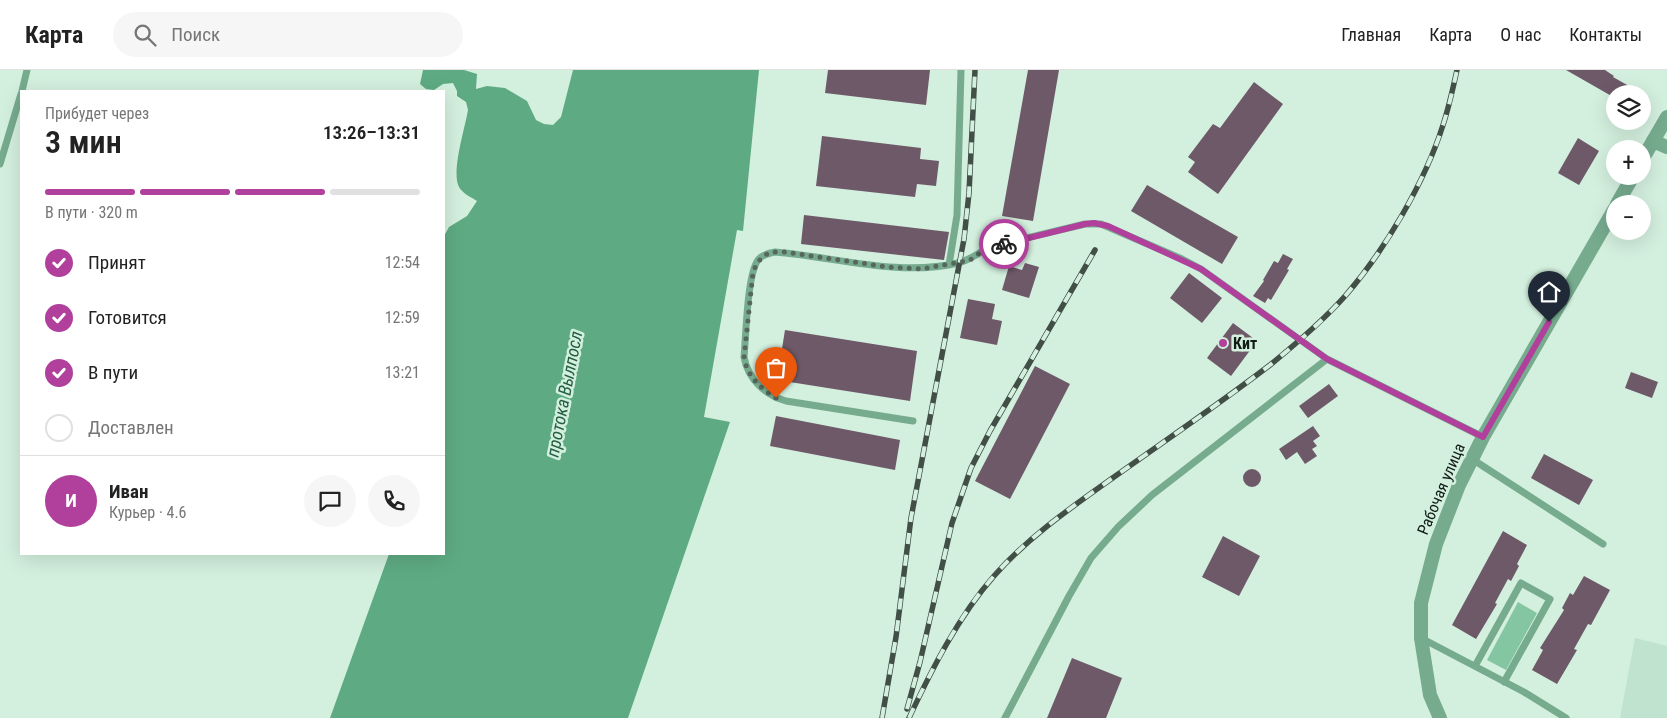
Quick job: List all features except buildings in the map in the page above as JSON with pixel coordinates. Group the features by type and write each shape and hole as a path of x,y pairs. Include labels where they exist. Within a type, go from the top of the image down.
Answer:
{"street":[{"path":"1651,144 1667,117"},
{"path":"1653,141 1667,148"},
{"name":"Рабочая улица","path":"1440,718 1430,695 1421,638 1421,603 1436,544 1459,485 1483,437 1606,224"}],"lane":[{"path":"23,90 27,70"},
{"path":"949,265 957,215 961,70"},
{"path":"0,164 20,99"},
{"path":"913,421 786,401 776,398 751,376 744,358 753,272 758,261 765,254 775,252 888,267 921,269 970,260 992,246 1085,224 1101,224 1201,269 1327,359 1483,437"},
{"path":"1005,718 1068,596 1091,558 1118,527 1152,495 1327,359"},
{"path":"1472,459 1603,544"},
{"path":"1475,666 1521,583 1550,600 1504,682"},
{"path":"1421,638 1524,692 1566,718"}],"shaded area":[{"path":"1518,602 1537,613 1506,670 1487,660"},
{"path":"1635,638 1667,646 1667,718 1620,718"}],"water":[{"name":"протока Вылпосл","path":"423,70 464,70 477,74 476,89 487,86 505,88 527,101 536,120 544,124 553,125 561,117 573,70 759,70 743,231 737,230 704,417 730,422 628,718 330,718 389,555 445,555 445,234 449,227 467,216 477,201 463,192 457,180 459,150 468,110 466,102 457,96 453,83 443,84 434,90 426,89 420,84"}],"railway":[{"path":"882,718 896,637 911,518 964,239 969,193 975,70"},
{"path":"909,718 957,626 994,576 1021,548 1067,511 1270,365 1310,332 1346,295 1375,257 1415,192 1443,125 1457,70"},
{"path":"907,709 920,662 952,523 971,468 990,431 1095,250"}],"way so far":[{"path":"776,398 751,376 744,358 753,272 758,261 765,254 784,252 888,267 921,269 970,260 985,249 1004,244"}],"place":[{"name":"Кит","path":"1223,343"}],"route":[{"path":"1004,244 1085,224 1094,223 1108,226 1201,269 1327,359 1483,437 1549,322"}]}
